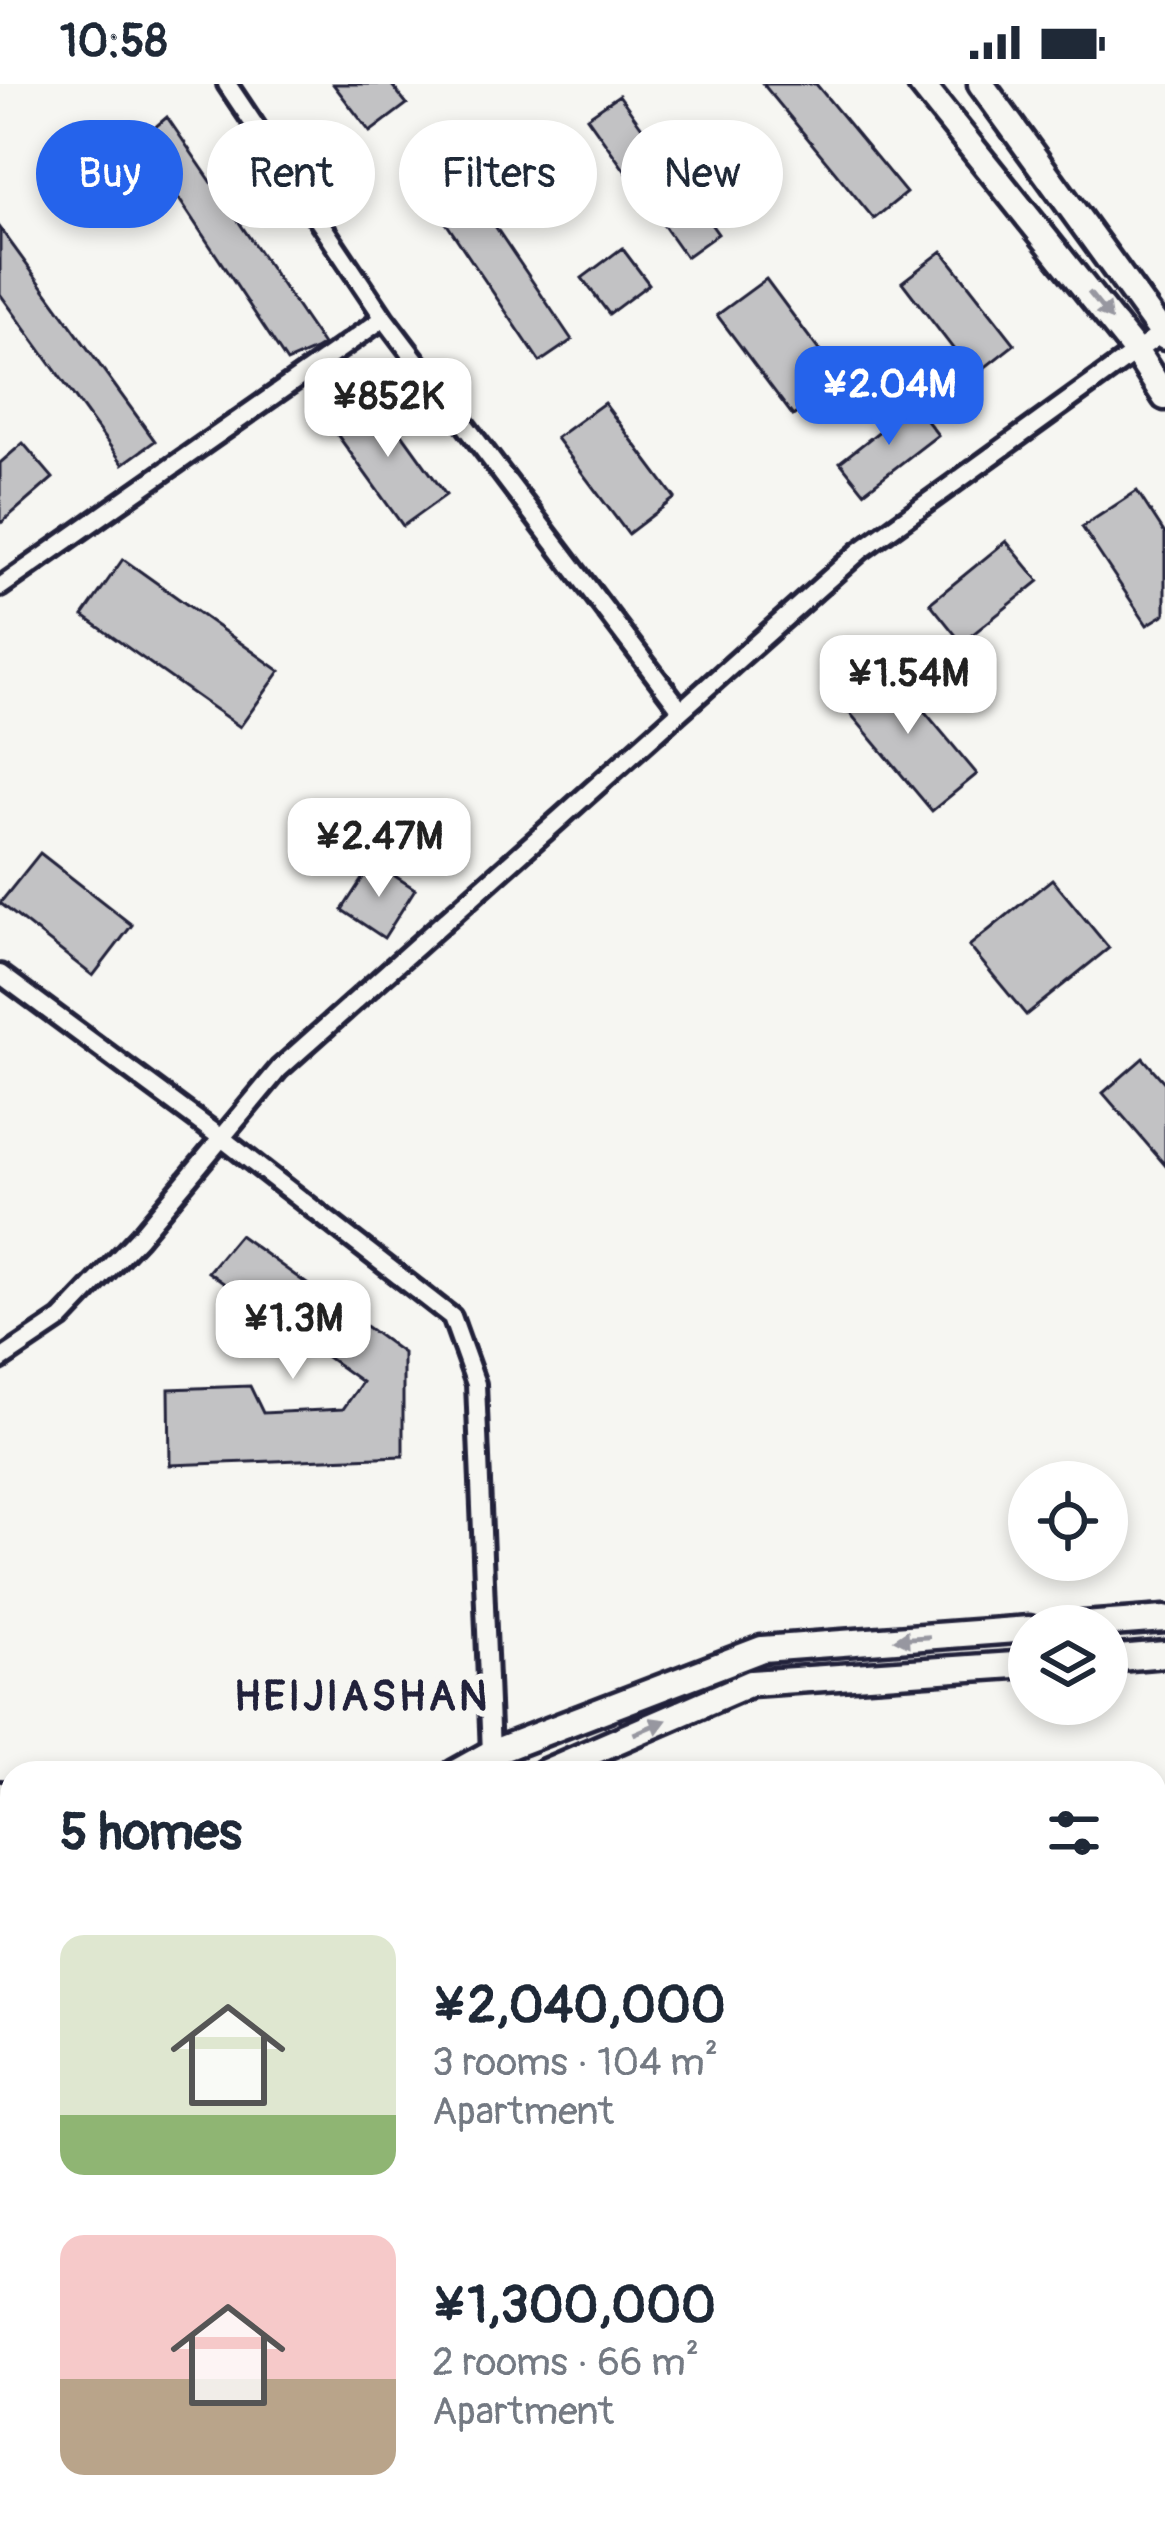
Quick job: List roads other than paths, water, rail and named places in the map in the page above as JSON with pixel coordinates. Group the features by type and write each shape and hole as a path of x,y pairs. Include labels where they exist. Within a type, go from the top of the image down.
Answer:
{"street":[{"path":"226,84 384,318 681,710"},
{"path":"921,84 1136,352 1165,397"},
{"path":"0,1360 61,1319 223,1139 279,1069 860,550 1164,335 981,84"},
{"path":"1039,230 1058,238 1074,228 1073,210"},
{"path":"0,587 384,318"},
{"path":"0,974 452,1317 476,1384 491,1753"},
{"path":"1128,1622 1165,1619"},
{"path":"477,1761 762,1649 1008,1631"},
{"path":"1128,1657 1165,1654"},
{"path":"571,1761 751,1683 1008,1665"}],"district":[{"name":"HEIJIASHAN","path":"362,1695"}]}
